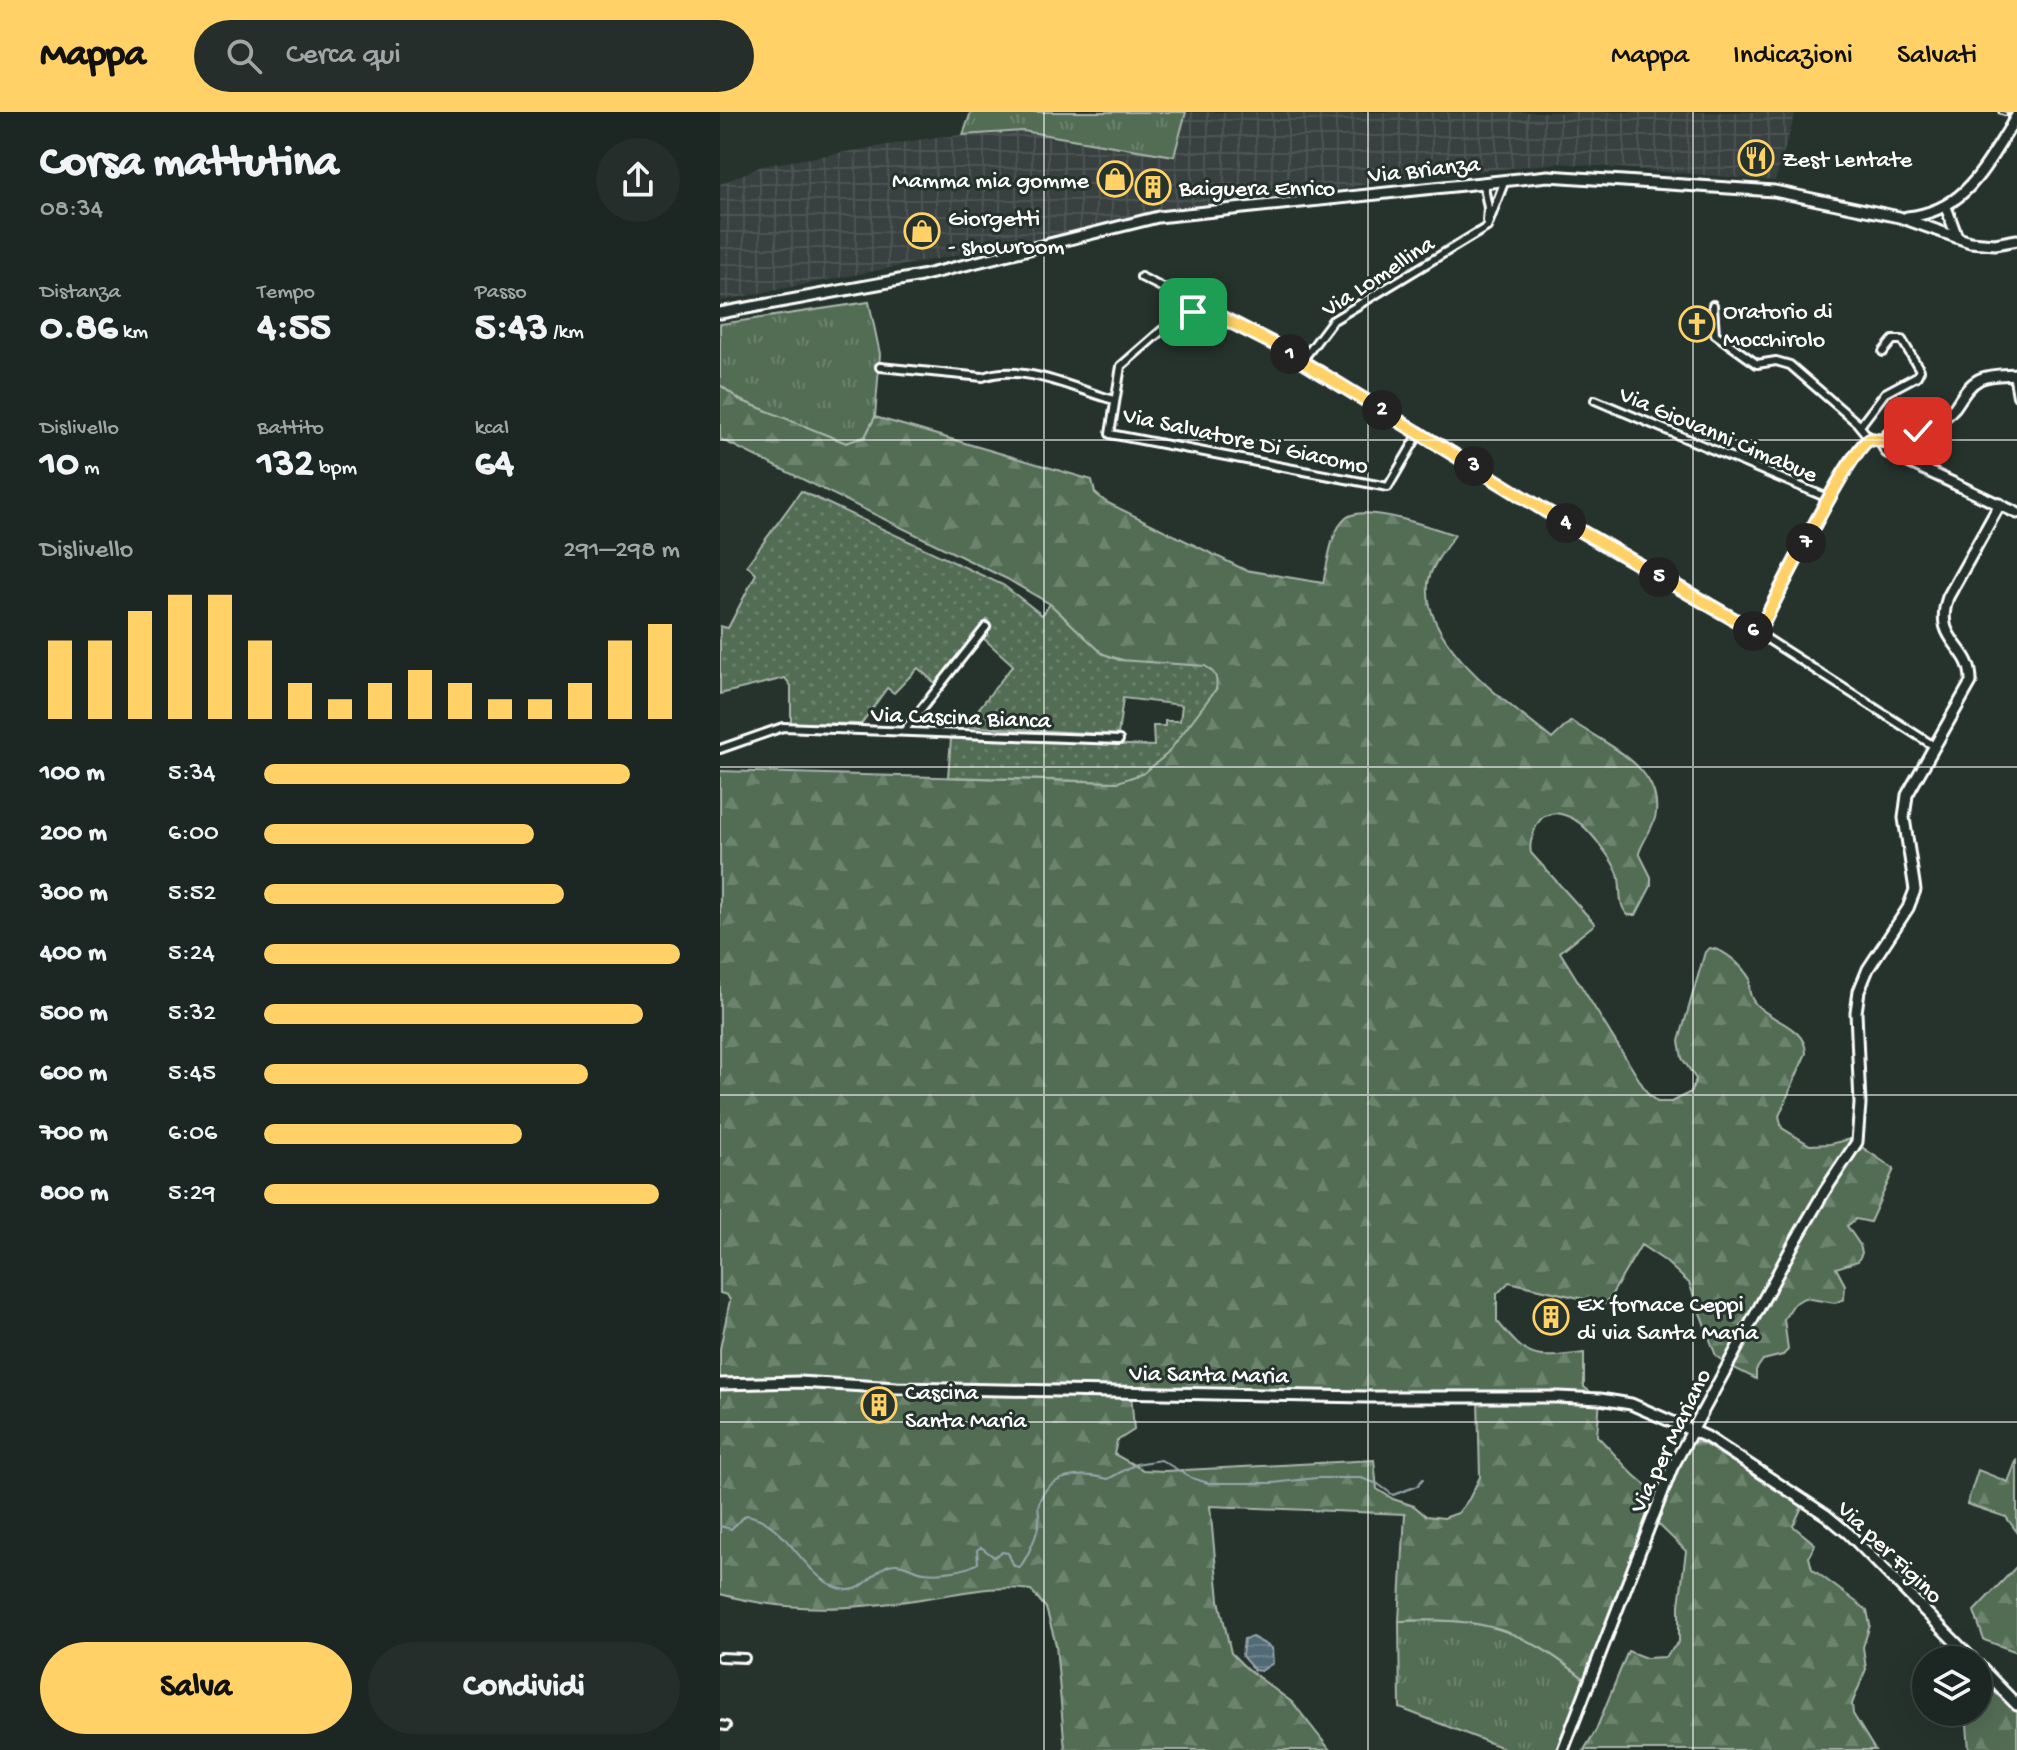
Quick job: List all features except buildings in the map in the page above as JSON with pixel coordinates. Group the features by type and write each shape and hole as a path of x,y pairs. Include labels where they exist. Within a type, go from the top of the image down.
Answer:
{"street":[{"path":"1899,217 1941,209 1977,178 2017,115"},
{"name":"Via Brianza","path":"720,313 921,276 1158,217 1548,176 1774,191 1899,217 1985,244 2017,240"},
{"path":"1482,231 1487,227 1505,180"},
{"path":"1482,231 1488,208 1483,182"},
{"path":"1941,209 1938,224 1942,230"},
{"path":"1941,209 1957,237"},
{"name":"Via Lomellina","path":"1302,361 1332,321 1482,231"},
{"path":"1141,277 1302,361 1544,510 1758,633 1934,746"},
{"path":"1713,305 1715,334 1757,364 1776,361 1790,365 1860,426 1870,439"},
{"name":"Via Salvatore Di Giacomo","path":"1211,312 1193,312 1182,318 1161,331 1121,366 1110,434 1388,487 1420,432"},
{"path":"1860,426 1885,393 1917,376 1920,370 1902,340 1893,340 1883,352"},
{"name":"Via Salvatore Di Giacomo","path":"880,367 983,377 997,373 1038,376 1114,400"},
{"path":"1883,441 1890,434 1911,433 1938,423 1969,387 1979,380 2015,374 2017,396"},
{"name":"Via Giovanni Cimabue","path":"1595,400 1830,499"},
{"path":"1758,633 1863,442 1870,439 1883,441"},
{"path":"1883,441 1885,450 1894,455 2017,513"},
{"name":"Via per Mariano","path":"1563,1750 1672,1468 1792,1247 1857,1142 1860,1104 1857,1001 1868,969 1912,900 1914,880 1906,842 1904,807 1912,783 1971,682 1969,666 1945,629 1944,608 2000,504"},
{"path":"904,731 986,627"},
{"name":"Via Cascina Bianca","path":"720,749 783,727 1119,740"},
{"name":"Via Santa Maria","path":"720,1384 799,1382 897,1388 1351,1397 1558,1397 1631,1404 1692,1430"},
{"name":"Via per Figino","path":"1692,1430 1826,1515 1849,1534 1959,1646"},
{"path":"720,1657 745,1658"},
{"path":"1992,1679 2017,1705"}],"shaded area":[{"path":"1186,112 1796,112 1775,181 1559,163 1376,182 1241,200 720,301 720,184 762,166 936,137 1023,131 1173,156"}],"green space":[{"path":"971,112 1186,112 1174,156 1023,131 963,135"},
{"path":"869,302 880,354 875,417 865,437 846,443 740,400 720,385 720,324"},
{"path":"720,385 740,400 846,443 865,437 875,417 1092,480 1095,493 1106,502 1245,570 1323,583 1336,531 1346,518 1355,514 1399,518 1455,535 1435,565 1428,584 1430,607 1439,629 1454,651 1493,691 1552,739 1571,721 1614,747 1640,769 1655,796 1656,813 1639,853 1651,877 1651,886 1636,915 1628,915 1622,906 1618,874 1611,861 1593,836 1575,820 1557,813 1546,815 1538,823 1530,847 1531,853 1595,924 1560,952 1648,1094 1657,1102 1671,1102 1691,1092 1696,1079 1682,1058 1679,1041 1705,952 1710,948 1716,949 1733,959 1747,974 1755,1003 1796,1032 1803,1041 1806,1053 1779,1116 1782,1128 1810,1145 1850,1139 1894,1169 1870,1222 1856,1219 1847,1226 1862,1253 1858,1261 1836,1268 1845,1285 1844,1299 1835,1303 1804,1298 1794,1304 1784,1319 1788,1350 1783,1355 1763,1360 1756,1370 1756,1379 1716,1356 1689,1283 1641,1245 1606,1304 1509,1282 1497,1294 1497,1321 1517,1344 1543,1356 1584,1353 1584,1387 1600,1399 1597,1436 1632,1473 1656,1492 1587,1681 1542,1649 1500,1630 1454,1621 1399,1621 1405,1514 1210,1506 1219,1600 1231,1653 1293,1703 1330,1750 1065,1750 1056,1645 1046,1608 1031,1590 989,1589 895,1603 820,1608 771,1604 720,1594 720,1349 730,1300 720,1293 720,771 1118,782 1216,689 1103,654 1050,604 1007,579 720,439","holes":["1131,1392 1478,1398 1480,1477 1458,1513 1444,1518 1426,1516 1414,1506 1393,1499 1377,1489 1374,1460 1165,1471 1143,1470 1114,1454 1117,1441 1134,1430"]},
{"path":"801,491 1003,585 1042,615 1050,604 1103,654 1119,660 1205,666 1215,675 1216,689 1167,754 1144,773 1118,782 948,777 951,738 1154,746 1153,726 1165,726 1165,721 1180,721 1182,705 1123,698 1118,735 965,726 1013,665 982,637 992,627 987,620 936,684 918,668 894,693 887,688 861,724 791,723 791,686 785,678 720,694 720,626 728,628 756,574 747,565"},
{"path":"1696,1442 1803,1505 1793,1526 1815,1544 1809,1557 1812,1569 1867,1610 1870,1625 1863,1647 1866,1669 1852,1704 1853,1714 1875,1750 1584,1750 1596,1730 1628,1651 1646,1658 1665,1657 1679,1642 1679,1605 1686,1551 1654,1520 1673,1470 1690,1443"},
{"path":"2017,1459 2017,1532 2006,1517 1967,1504 1978,1470 2008,1482"},
{"path":"2017,1566 2017,1652 1984,1640 1974,1611"},
{"path":"1399,1621 1477,1623 1512,1633 1551,1654 1587,1681 1560,1750 1508,1750 1400,1708"},
{"path":"1992,1684 2017,1709 2017,1750 1969,1750 1967,1726 1992,1726"}],"water":[{"path":"1252,1637 1272,1648 1273,1663 1261,1671 1254,1670 1242,1656 1244,1639"}],"waterway":[{"path":"720,1526 731,1529 746,1515 761,1520 774,1528 819,1577 847,1590 860,1587 888,1565 902,1565 930,1573 967,1568 978,1563 977,1550 981,1547 994,1557 1002,1552 1008,1553 1014,1566 1020,1567 1037,1532 1038,1505 1044,1493 1050,1485 1068,1477 1108,1479 1136,1464 1161,1460 1192,1478 1208,1483 1361,1478 1378,1484 1393,1495 1417,1486 1423,1479"}],"railway":[{"path":"2000,112 2017,118"}],"place":[{"name":"Zest Lentate","path":"1756,158"},
{"name":"Mamma mia gomme","path":"1115,179"},
{"name":"Baiguera Enrico","path":"1153,187"},
{"name":"Giorgetti - showroom","path":"922,231"},
{"name":"Oratorio di Mocchirolo","path":"1697,324"},
{"name":"Ex fornace Ceppi di via Santa Maria","path":"1551,1317"},
{"name":"Cascina Santa Maria","path":"879,1405"}],"route":[{"path":"1193,312 1211,312 1272,343 1544,510 1758,633 1863,442 1867,439 1883,441 1890,434 1918,431"}]}
